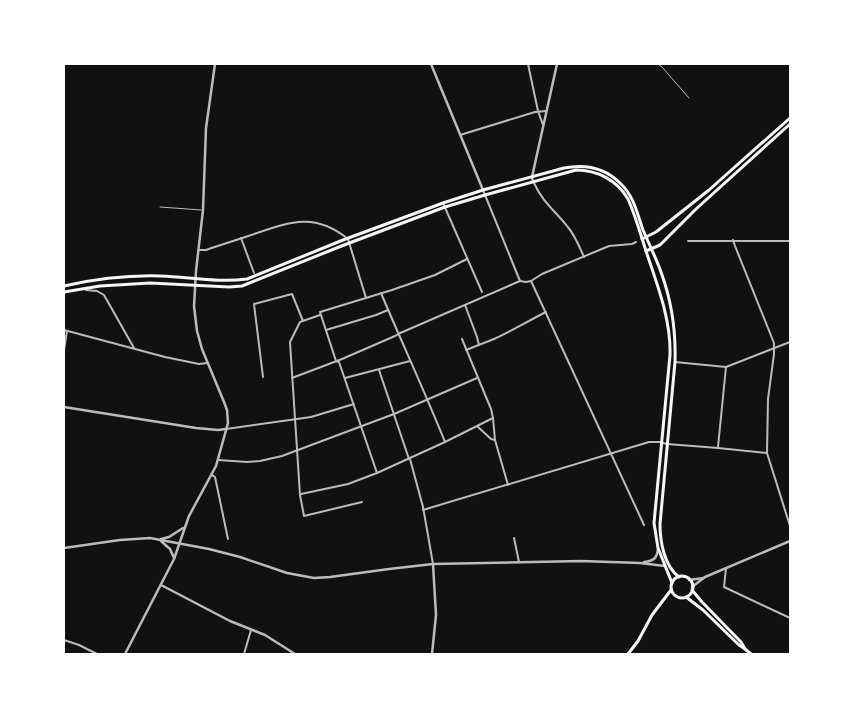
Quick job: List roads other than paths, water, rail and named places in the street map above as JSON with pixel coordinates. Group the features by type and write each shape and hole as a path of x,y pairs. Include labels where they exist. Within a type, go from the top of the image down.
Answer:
{"main road":[{"path":"642,239 656,232 709,190 790,118"},
{"path":"646,251 660,244 790,124"},
{"path":"64,286 95,280 159,276 229,281 246,279 443,203 483,190 575,166 592,167 606,172 622,184 631,196 661,273 672,313 675,340 660,530 662,546 674,573 679,577 690,580 692,588 702,602 741,642 745,649"},
{"path":"64,292 100,286 150,283 229,288 247,285 349,244 485,194 576,170 591,171 608,178 620,188 628,199 664,305 670,338 670,356 654,523 658,548 672,583 672,590 675,596"},
{"path":"672,583 679,577"},
{"path":"662,602 675,596 679,598 686,597 692,588"},
{"path":"628,654 638,641 652,615 672,590"},
{"path":"686,597 751,654"}],"street":[{"path":"125,654 174,559 195,504 212,474 218,460 228,420 227,410 202,349 197,331 194,306 203,210 206,135 215,64"},
{"path":"431,64 520,281"},
{"path":"528,64 538,111 543,125"},
{"path":"557,64 532,177 542,199 568,226 576,238 584,257"},
{"path":"460,135 538,111 546,111"},
{"path":"443,203 482,292"},
{"path":"199,250 206,250 284,224 301,221 320,224 329,227 348,239 366,298"},
{"path":"241,238 254,273"},
{"path":"733,240 773,340 766,453 790,526"},
{"path":"688,241 790,240"},
{"path":"292,378 395,336 520,281 532,280 609,246 636,242"},
{"path":"362,502 304,516 300,495 290,342 302,321 435,275 467,258"},
{"path":"532,280 644,525"},
{"path":"78,289 97,291 104,295 134,349"},
{"path":"381,293 445,442"},
{"path":"264,377 254,304 292,294 302,321"},
{"path":"464,305 478,337 479,345"},
{"path":"325,331 388,310"},
{"path":"466,350 516,329 521,324 546,312"},
{"path":"320,314 336,361 339,362 345,378 377,473"},
{"path":"64,350 65,330 134,349 199,364 207,363"},
{"path":"462,339 489,405 493,418 494,440 508,485"},
{"path":"674,362 726,367 790,342"},
{"path":"345,378 410,361"},
{"path":"718,448 726,367"},
{"path":"379,370 409,458 424,510 434,564 436,615 432,654"},
{"path":"218,460 260,461 297,451 394,414 478,378"},
{"path":"64,407 218,430 311,417 354,404"},
{"path":"300,495 348,484 377,473 493,418"},
{"path":"477,426 494,440"},
{"path":"424,510 649,442 766,453"},
{"path":"212,474 215,477 228,539"},
{"path":"159,540 185,528"},
{"path":"64,548 150,538 209,549 240,557 296,576 314,578 330,578 434,564 581,561 640,563 665,566"},
{"path":"514,538 519,562"},
{"path":"159,540 170,549 174,559"},
{"path":"690,580 705,577 790,541"},
{"path":"640,563 655,559 658,548"},
{"path":"726,568 724,587 790,618"},
{"path":"692,588 705,577"},
{"path":"161,585 230,621 265,636 295,654"},
{"path":"244,654 251,630"},
{"path":"64,640 97,654"}],"lane":[{"path":"658,64 689,98"},
{"path":"160,207 203,210"}]}
